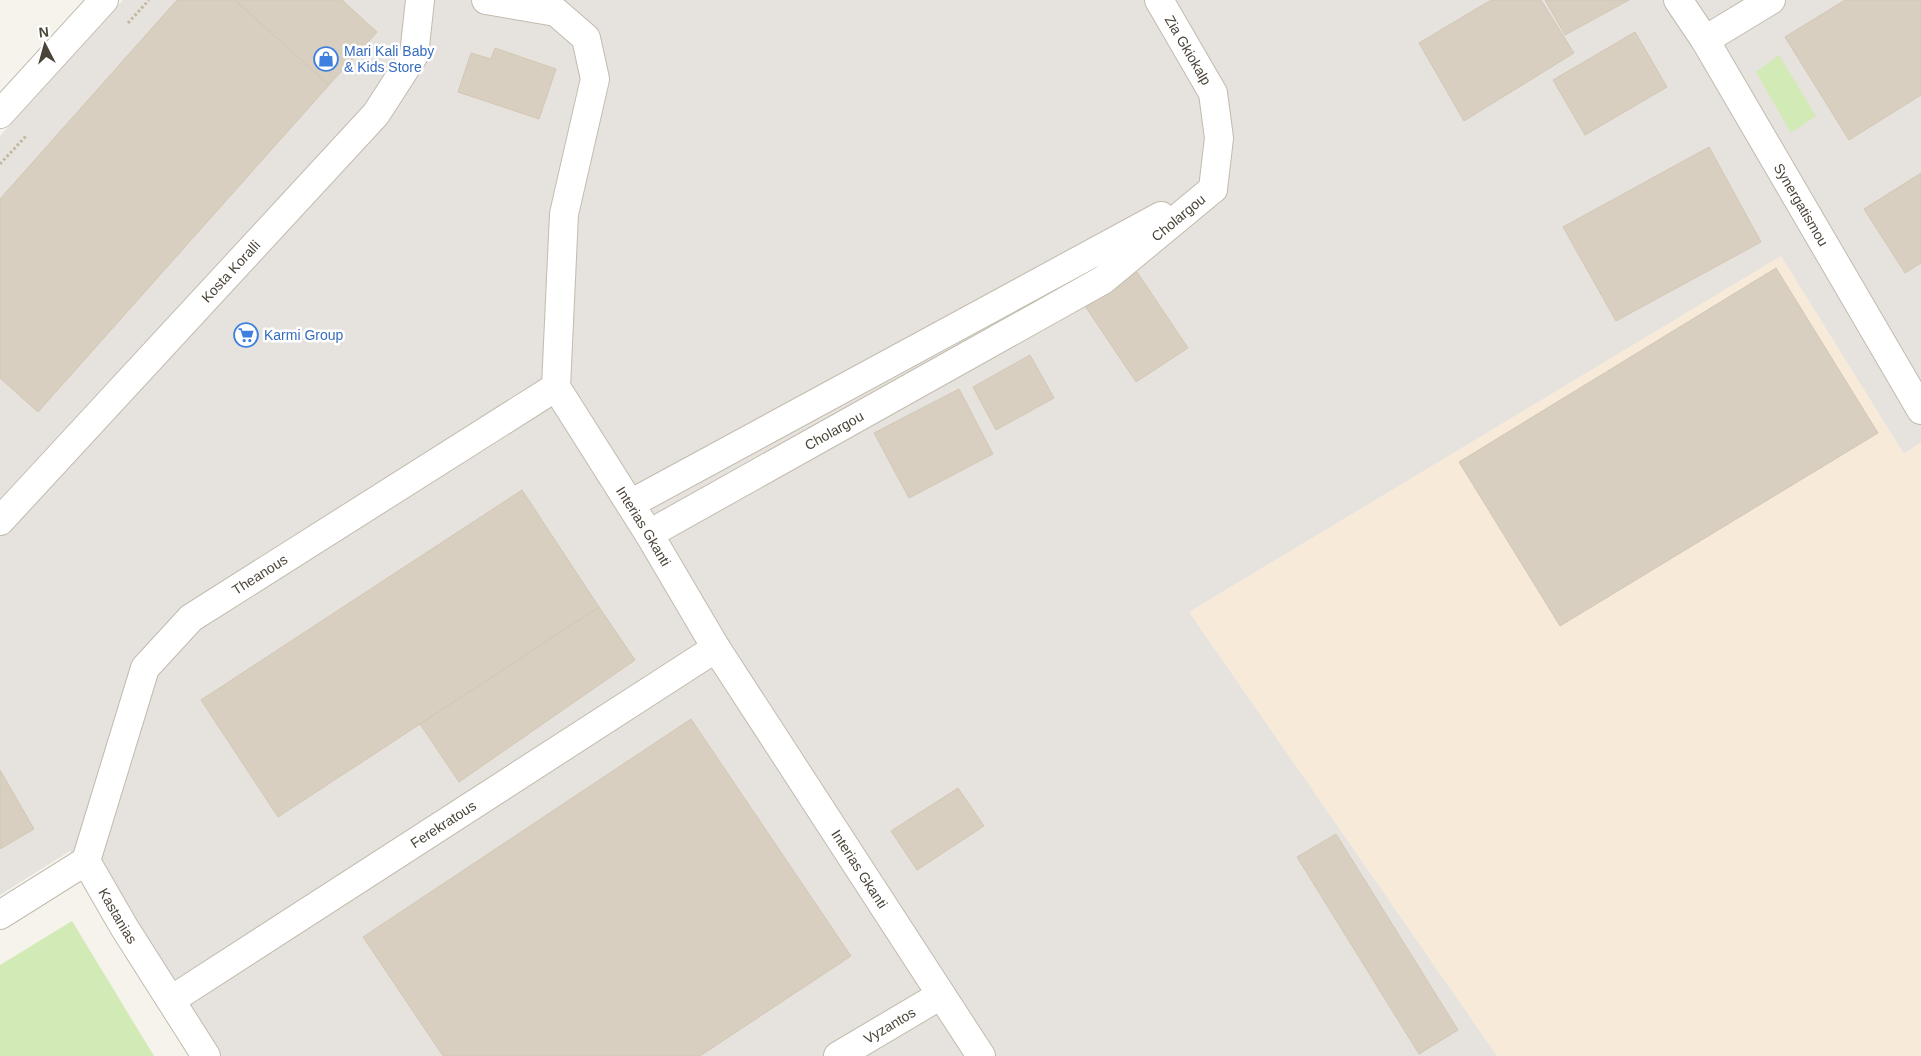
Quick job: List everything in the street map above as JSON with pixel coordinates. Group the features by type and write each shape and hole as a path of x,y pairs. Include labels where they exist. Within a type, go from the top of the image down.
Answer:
{"street":[{"path":"0,114 104,0"},
{"name":"Kosta Koralli","path":"0,521 376,114 414,55 420,0"},
{"path":"486,0 556,12 586,38 595,79 564,214 556,387"},
{"name":"Zia Gkiokalp","path":"1159,0 1213,93 1219,138 1213,188"},
{"name":"Synergatismou","path":"1678,0 1705,40 1921,410"},
{"path":"1705,40 1771,0"},
{"name":"Cholargou","path":"630,504 1213,188"},
{"name":"Cholargou","path":"649,534 1103,280 1213,188"},
{"name":"Interias Gkanti","path":"556,387 649,534 716,648 980,1056"},
{"name":"Theanous","path":"86,861 145,668 191,618 556,387"},
{"name":"Ferekratous","path":"171,1000 716,648"},
{"path":"0,914 86,861"},
{"name":"Kastanias","path":"86,861 124,926 206,1056"},
{"name":"Vyzantos","path":"838,1056 941,995"}],"shaded area":[{"path":"123,0 1921,0 1921,442 1904,454 1781,256 1189,612 1497,1056 193,1056 70,851 0,895 0,136"},
{"path":"1781,256 1904,454 1921,442 1921,1056 1497,1056 1189,612"}],"green space":[{"path":"1779,55 1816,116 1791,133 1756,72"},
{"path":"72,921 154,1056 0,1056 0,965"}],"building":[{"path":"177,0 235,0 329,85 38,412 0,378 0,199"},
{"name":"Mari Kali Baby & Kids Store","path":"235,0 342,0 377,32 329,85"},
{"path":"1491,0 1541,0 1574,53 1464,121 1419,43"},
{"path":"1545,0 1629,0 1565,35"},
{"path":"1845,0 1921,0 1921,95 1849,140 1785,37"},
{"path":"1635,32 1667,87 1585,135 1553,80"},
{"path":"495,48 556,69 539,119 458,92 471,53 491,59"},
{"path":"1709,147 1761,242 1616,321 1563,227"},
{"path":"1921,173 1921,263 1905,273 1864,209"},
{"path":"1776,268 1878,433 1560,626 1459,462"},
{"path":"1137,272 1188,348 1136,382 1085,306"},
{"path":"1030,355 1054,398 996,430 973,387"},
{"path":"959,389 993,454 909,498 874,433"},
{"path":"522,490 599,607 278,817 201,700"},
{"path":"599,607 635,660 459,782 420,724"},
{"path":"691,719 851,956 700,1056 443,1056 363,937"},
{"path":"0,770 34,829 0,849"},
{"path":"958,788 984,826 917,870 891,831"},
{"path":"1336,834 1458,1030 1419,1054 1297,857"}],"place":[{"name":"Mari Kali Baby & Kids Store","path":"326,59"},
{"name":"Karmi Group","path":"246,335"}]}
